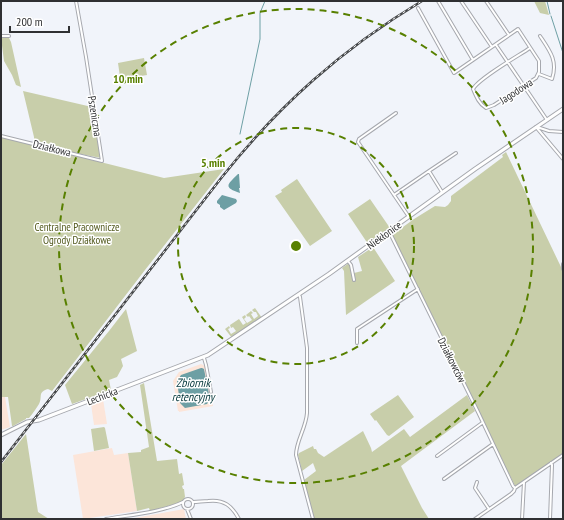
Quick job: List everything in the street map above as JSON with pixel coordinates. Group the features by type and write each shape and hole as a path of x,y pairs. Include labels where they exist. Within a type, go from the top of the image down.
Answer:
{"street":[{"name":"Pszeniczna","path":"76,1 102,161"},
{"path":"438,1 473,60"},
{"path":"461,1 492,47"},
{"path":"418,8 454,73 509,35 486,1"},
{"name":"Jagodowa","path":"509,35 518,29 539,61 539,74 536,78 494,106 488,108 484,106 473,90 478,83 530,48"},
{"path":"1,36 9,36"},
{"path":"539,74 552,79 554,73 553,58 540,36"},
{"path":"496,44 547,120"},
{"name":"Niekłonice","path":"204,358 348,261 475,169 563,109"},
{"path":"396,113 359,139 358,142 409,217"},
{"path":"536,127 549,131 563,132"},
{"path":"536,127 563,159"},
{"name":"Działkowa","path":"1,136 102,161"},
{"path":"394,195 456,153"},
{"path":"429,171 443,193"},
{"name":"Działkowców","path":"389,231 515,488"},
{"path":"348,261 351,265 354,280"},
{"path":"563,264 563,269"},
{"path":"357,343 357,329 418,290"},
{"path":"299,294 307,348 307,413 306,423 296,455 313,519"},
{"path":"204,358 211,392"},
{"name":"Lechicka","path":"1,434 27,422 39,420 204,358"},
{"path":"437,456 482,422"},
{"path":"444,480 493,444"},
{"path":"475,519 511,494 515,488 563,455"},
{"path":"550,519 551,463"},
{"path":"477,482 475,488 489,509"},
{"path":"522,519 524,482"},
{"path":"106,519 149,512 176,505 188,499 192,502 215,500 228,505 239,519"},
{"path":"192,502 193,506"},
{"path":"187,509 190,509 193,506 203,502"},
{"path":"176,505 183,506 187,509 191,519"},
{"path":"190,509 190,516"}],"shaded area":[{"name":"Zbiornik retencyjny","path":"201,364 205,366 213,406 179,412 173,381 179,372"},
{"path":"1,397 5,397 10,427 1,430"},
{"path":"103,399 107,424 94,425 91,404"},
{"path":"112,448 114,455 128,453 137,511 83,519 73,455"},
{"path":"184,509 186,519 129,519"}],"green space":[{"path":"534,1 545,1 549,15 540,13"},
{"path":"2,37 9,38 11,42 21,87 16,85 4,61"},
{"path":"144,58 147,75 122,79 122,77 120,77 118,63"},
{"path":"23,91 92,107 101,158 65,151 64,148 34,140"},
{"name":"Centralne Pracownicze Ogrody Działkowe","path":"1,137 164,178 224,169 52,391 48,389 41,393 39,404 29,418 26,418 13,426 8,397 1,397"},
{"path":"506,152 563,272 563,455 515,486 392,235 435,206 445,207 448,205 451,201 451,196 503,157 502,155"},
{"path":"297,179 332,231 310,246 275,196"},
{"path":"370,199 390,228 368,244 348,214"},
{"path":"373,247 395,281 346,315 344,271 342,268 349,263 354,276 354,273 362,271 358,257"},
{"path":"255,308 262,318 232,338 225,329 229,326 230,328 228,329 231,334 236,331 233,327 231,328 230,325 239,319 243,325 246,323 242,317 245,315 246,317 244,319 247,323 252,320 246,315 251,311 254,319 258,316 256,312 252,310"},
{"path":"126,309 137,351 121,359 123,366 117,377 109,380 111,390 72,404 65,385"},
{"path":"144,383 157,461 177,459 179,474 182,473 184,485 182,486 185,497 182,502 150,511 149,508 137,511 128,453 141,452 141,450 149,447 140,385"},
{"path":"398,395 414,417 389,436 370,414"},
{"path":"467,395 475,411 401,466 429,519 314,519 304,480 316,471 313,463 302,471 298,455 299,453 313,446 318,453 324,457 363,431 372,452 404,429 410,437"},
{"path":"104,427 109,448 94,451 91,429"},
{"path":"26,434 38,512 49,519 1,519 1,465"}],"water":[{"path":"238,174 240,193 231,189 228,185"},
{"path":"222,195 236,199 237,201 224,210 217,203"},
{"name":"Zbiornik retencyjny","path":"201,368 204,369 210,399 207,404 185,408 180,403 177,381 181,375"}],"waterway":[{"path":"240,134 260,39 260,13 265,1"},
{"path":"547,1 550,14"},
{"path":"551,16 563,53"}],"railway":[{"path":"1,462 222,177 266,126 289,102 339,59 393,19 422,1"}]}
